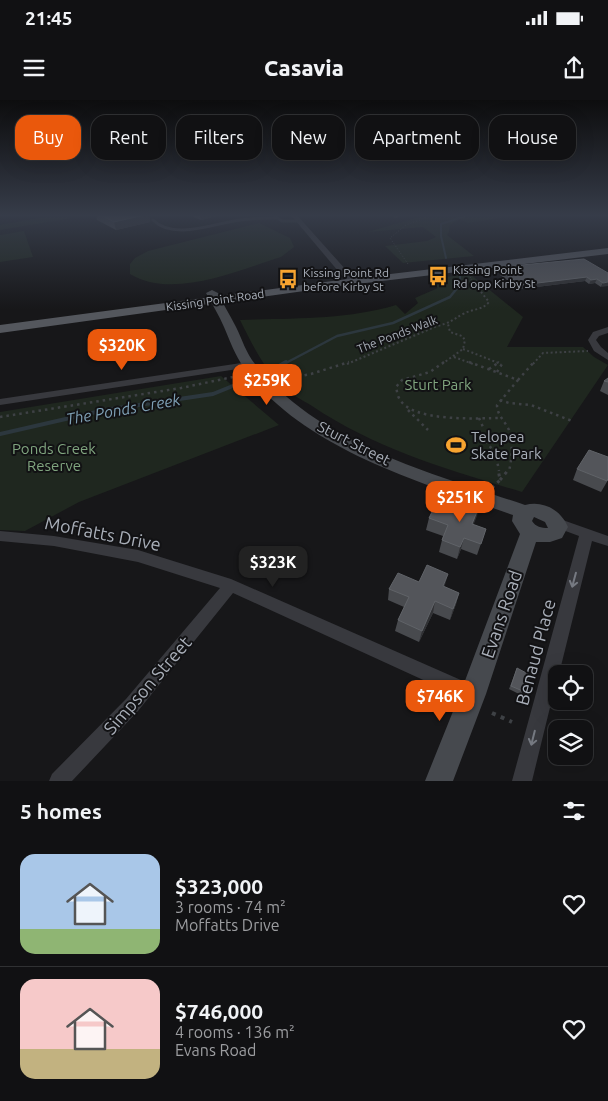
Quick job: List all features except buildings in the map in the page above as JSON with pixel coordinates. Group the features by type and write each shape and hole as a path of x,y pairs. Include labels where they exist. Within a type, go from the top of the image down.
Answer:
{"main road":[{"name":"Kissing Point Road","path":"0,321 214,296 602,246"},
{"name":"Kissing Point Road","path":"349,278 608,251"},
{"name":"Kissing Point Road","path":"0,329 214,296"}],"street":[{"path":"321,246 349,278"},
{"name":"Sturt Street","path":"214,296 245,370 264,383 290,406 330,433 356,447 527,522 540,535 551,535 557,530 557,523"},
{"path":"608,330 593,337 593,344 608,357"},
{"path":"0,402 245,370"},
{"name":"Evans Road","path":"439,781 473,694 527,522"},
{"path":"557,523 608,541"},
{"name":"Benaud Place","path":"522,781 587,534"},
{"name":"Moffatts Drive","path":"2,538 54,541 138,556 231,585 473,694"},
{"name":"Simpson Street","path":"59,781 132,705 231,585"}],"path":[{"path":"395,246 408,264"},
{"name":"The Ponds Walk","path":"275,381 312,374 346,364 437,326 448,324 463,314 486,306 489,302 483,291 469,276"},
{"path":"428,430 408,409 397,394 396,388 398,384 407,378 430,372 463,350 465,340 462,336 450,332 448,324"},
{"path":"463,350 502,364 497,372"},
{"path":"492,488 509,471 512,458 509,430 497,408 500,400 543,353 599,351"},
{"path":"454,357 518,380"},
{"path":"488,369 498,363"},
{"path":"0,417 180,388 245,370"},
{"path":"500,400 509,403 531,405 572,421"},
{"path":"408,409 432,416 502,418"},
{"path":"480,418 483,427"},
{"path":"486,441 496,455 500,480"},
{"path":"492,714 512,722"}],"green space":[{"path":"0,246 29,246 33,257 0,262"},
{"path":"169,246 294,247 281,257 226,275 206,280 166,284 147,281 130,274 130,264 135,258 148,251"},
{"path":"385,246 461,246 474,256 403,263"},
{"name":"Sturt Park","path":"470,274 523,317 507,347 583,347 594,357 608,365 522,492 440,466 387,446 336,421 293,395 270,372 259,356 240,320 339,316 396,305 405,314 418,303 415,298 438,288 429,279"},
{"name":"Ponds Creek Reserve","path":"221,376 279,425 79,502 25,531 0,530 0,412"}],"waterway":[{"name":"The Ponds Creek","path":"443,246 446,258"},
{"name":"The Ponds Creek","path":"284,364 337,336 393,323 450,297 458,287 460,279"},
{"name":"The Ponds Creek","path":"272,370 286,362"},
{"name":"The Ponds Creek","path":"0,434 105,410 213,394 245,381"}],"place":[{"name":"Kissing Point Rd opp Kirby St","path":"438,276"},
{"name":"Kissing Point Rd before Kirby St","path":"288,279"},
{"name":"Telopea Skate Park","path":"456,445"}]}
